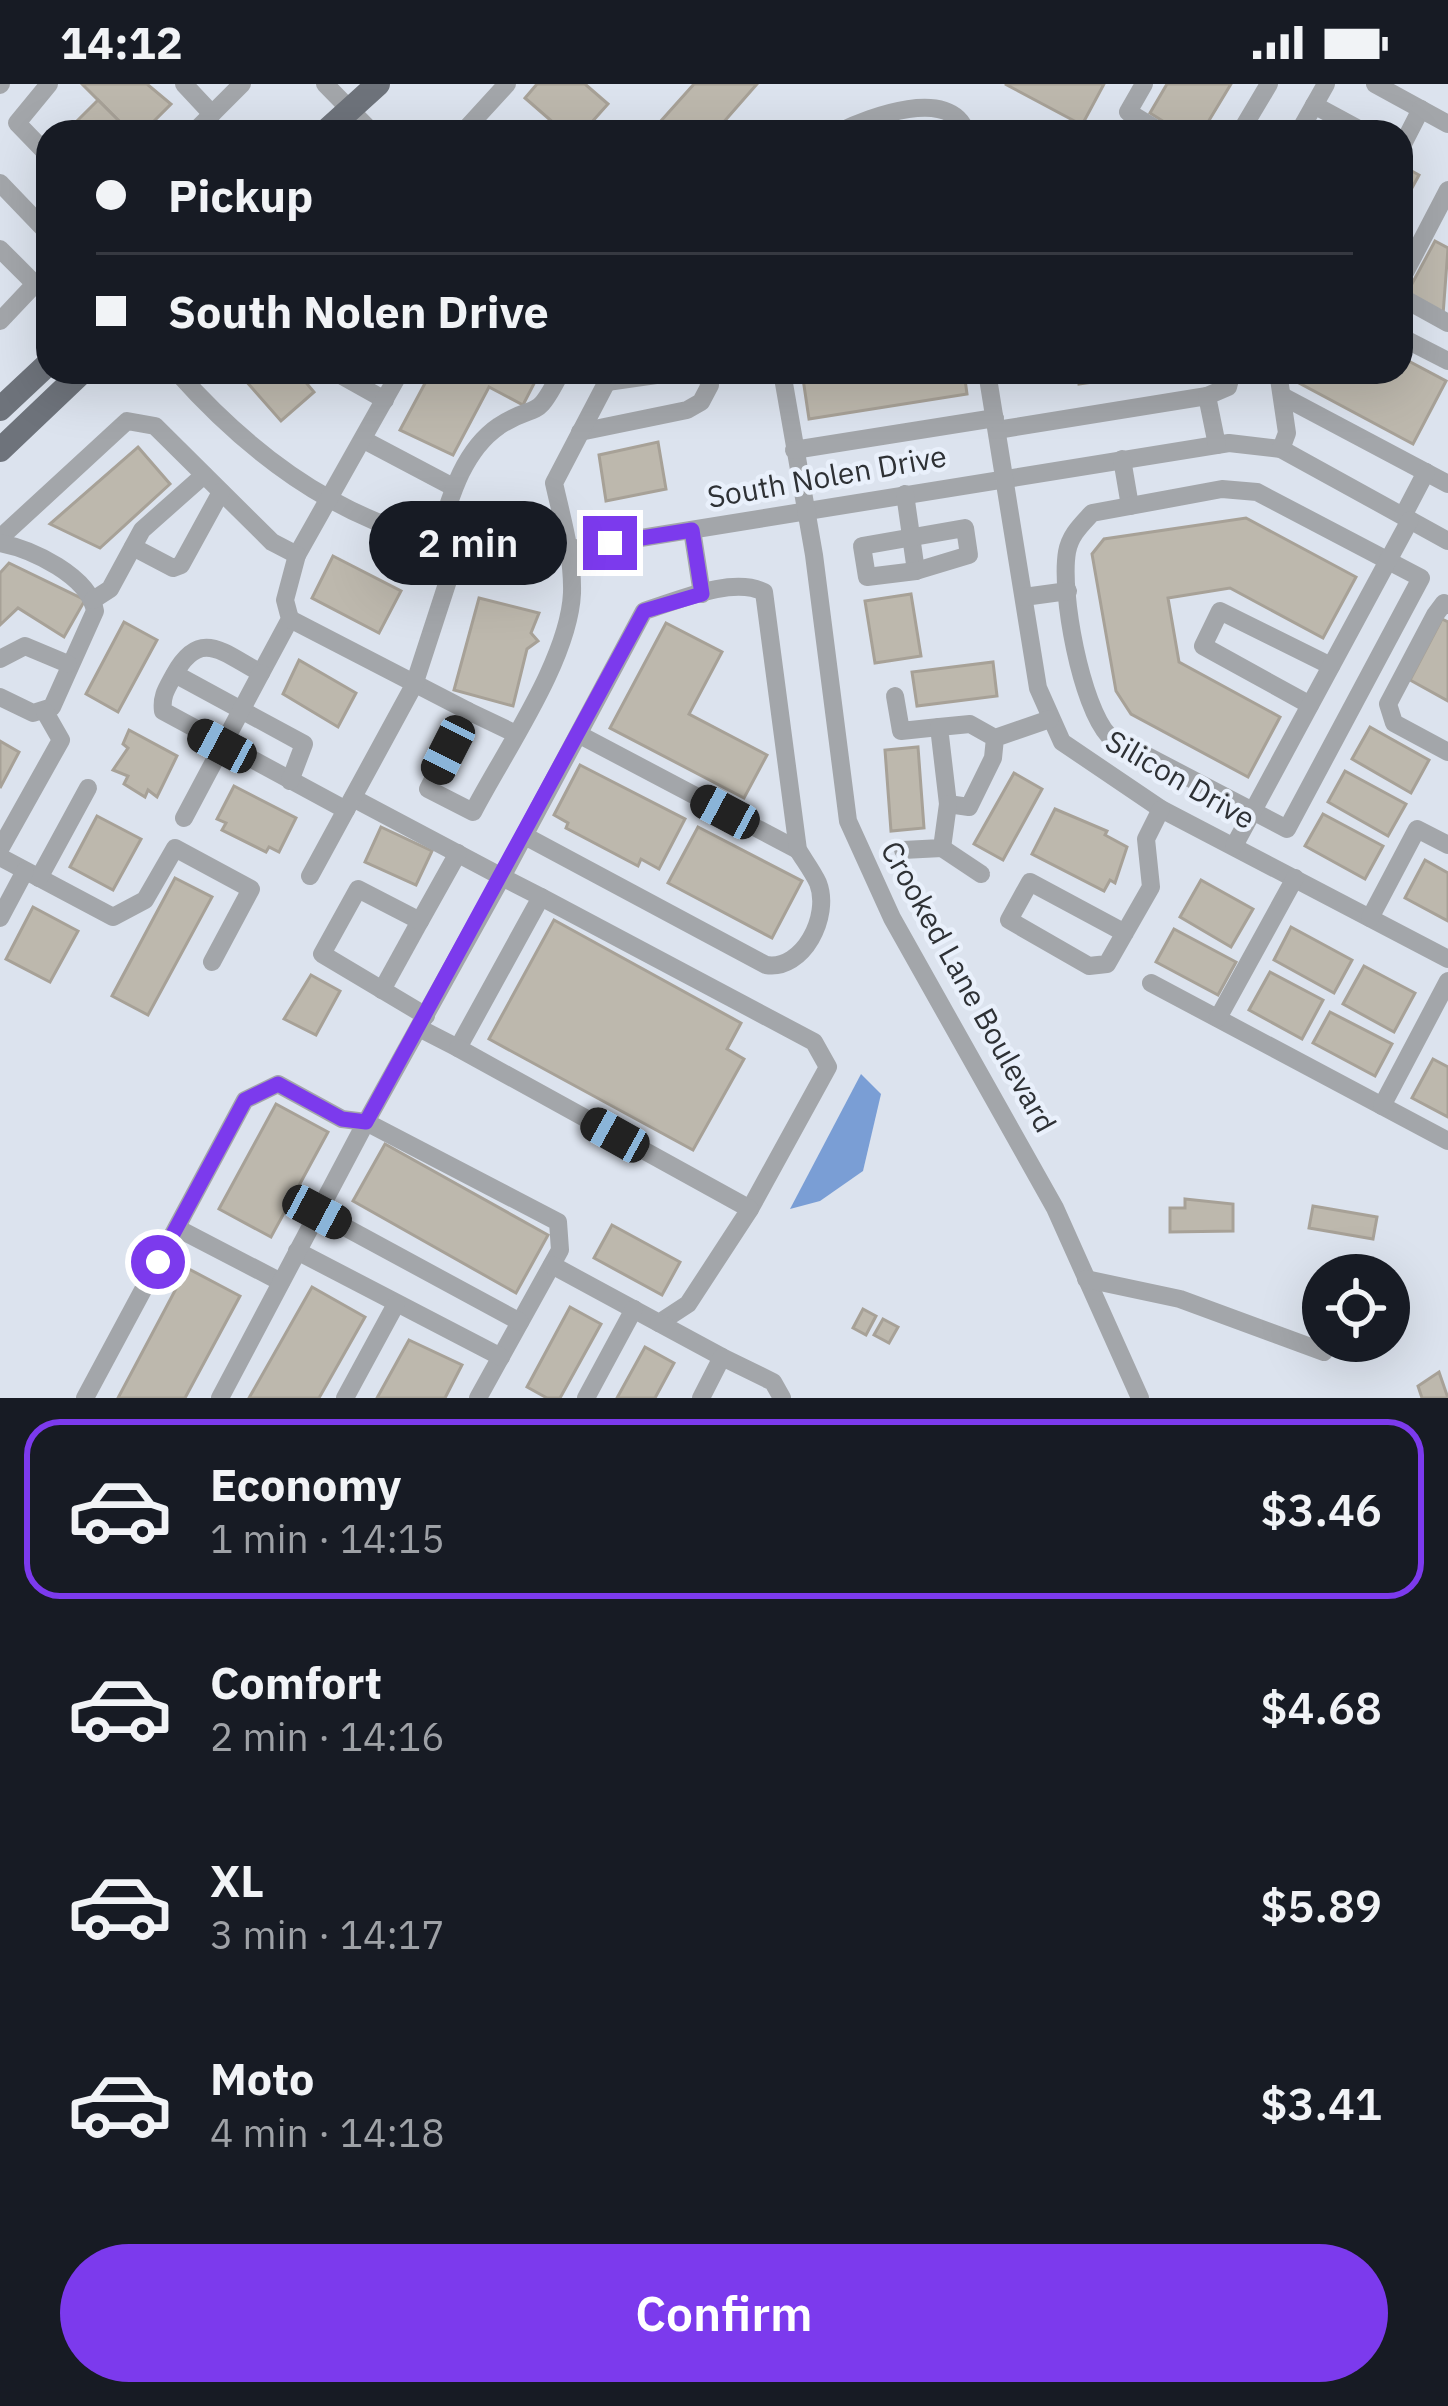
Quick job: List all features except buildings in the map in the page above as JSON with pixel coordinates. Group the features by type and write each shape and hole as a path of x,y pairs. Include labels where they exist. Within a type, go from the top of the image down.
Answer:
{"main road":[{"path":"339,120 378,84"},
{"path":"0,409 36,375"},
{"path":"0,450 69,384"}],"street":[{"path":"36,143 17,123 49,84"},
{"path":"184,84 212,114"},
{"path":"206,120 242,84"},
{"path":"325,84 361,120"},
{"path":"474,120 507,84"},
{"path":"1142,120 1129,112 1144,84"},
{"path":"1251,120 1269,84"},
{"path":"1305,120 1325,84"},
{"path":"1376,84 1401,90 1421,109 1448,124"},
{"path":"1313,106 1340,120"},
{"path":"863,120 934,107 958,120"},
{"path":"1413,125 1421,109"},
{"path":"0,183 36,220"},
{"path":"1413,257 1448,190"},
{"path":"0,249 35,284 0,320"},
{"path":"1413,303 1448,322"},
{"path":"1413,343 1448,361"},
{"name":"South Nolen Drive","path":"189,384 263,459 397,533 458,550 524,557 1217,445 1281,449 1448,541"},
{"path":"356,384 385,400"},
{"path":"184,818 290,619 285,600 297,555 394,384"},
{"path":"436,544 453,487 470,458 500,426 544,405 555,384"},
{"path":"468,711 428,788 473,812 562,642 572,596 569,550 554,483 605,384"},
{"path":"580,432 688,410 701,402 710,384"},
{"name":"Crooked Lane Boulevard","path":"784,384 848,821 862,862 1055,1208 1140,1398"},
{"name":"Silicon Drive","path":"989,384 1038,688 1062,742 1086,763 1161,808 1448,959"},
{"path":"794,450 1207,396 1229,384"},
{"path":"1281,384 1287,434 1281,449"},
{"path":"1207,396 1217,445"},
{"path":"1284,397 1448,484"},
{"path":"0,697 33,713 45,712 58,696 94,611 93,600 73,577 0,540 127,422 155,426 272,542 297,555"},
{"path":"364,440 453,487"},
{"path":"1123,459 1130,506"},
{"path":"1234,847 1388,561 1426,472"},
{"path":"93,600 110,589 142,530 204,475"},
{"path":"1222,489 1257,491 1388,561 1421,578 1287,830 1118,742 1097,723 1068,591 1067,549 1092,513 1222,489"},
{"path":"133,547 173,568 181,565 221,492"},
{"path":"905,494 916,571"},
{"path":"964,528 969,554 916,571 867,577 862,546 964,528"},
{"path":"692,530 702,594"},
{"path":"310,876 414,685 458,550"},
{"path":"220,1398 644,611 702,594 754,587 764,592 798,850 819,886 820,913 797,960 783,968 766,965 525,836"},
{"path":"1024,597 1068,591"},
{"path":"1448,605 1444,603 1436,615 1388,704 1394,723 1448,752"},
{"path":"1310,705 1202,646 1220,611 1331,666"},
{"path":"290,619 514,733"},
{"path":"0,659 26,646 68,664"},
{"path":"261,673 211,647 198,646 186,652 162,699 163,711 290,781 458,853 814,1042 824,1053 828,1067 749,1209 688,1304 659,1323"},
{"path":"175,674 304,744 290,781"},
{"path":"895,697 901,731 970,724 995,738 1050,719"},
{"path":"45,712 61,740 0,853 113,917 145,900 175,848 251,889 212,962"},
{"path":"939,728 948,804 942,848"},
{"path":"580,735 798,850"},
{"path":"948,804 969,807 993,758 995,738"},
{"path":"0,918 88,788"},
{"path":"1125,934 1030,882 1010,920 1089,966 1108,964 1125,934 1151,887 1145,839 1161,808"},
{"path":"1370,918 1418,829 1448,845"},
{"path":"903,850 942,848 981,874"},
{"path":"382,990 458,853"},
{"path":"1218,1018 1294,878"},
{"path":"419,921 358,889 322,954 382,990 458,1048 749,1209"},
{"path":"458,1048 541,897"},
{"path":"1382,1106 1448,981"},
{"path":"1151,982 1448,1141"},
{"path":"85,1398 245,1100 260,1088 278,1084 342,1119 366,1122 558,1222 560,1250 478,1398"},
{"path":"317,1212 520,1322"},
{"path":"177,1228 280,1282"},
{"path":"297,1251 501,1357"},
{"path":"552,1265 773,1382 782,1398"},
{"path":"1086,1279 1180,1299 1302,1344"},
{"path":"345,1398 397,1304"},
{"path":"586,1398 634,1309"},
{"path":"701,1398 722,1357"}],"water":[{"path":"861,1074 881,1094 863,1171 820,1201 790,1209"}],"route":[{"path":"158,1262 245,1100 260,1088 278,1084 342,1119 366,1122 644,611 702,594 692,530 610,543"}]}
